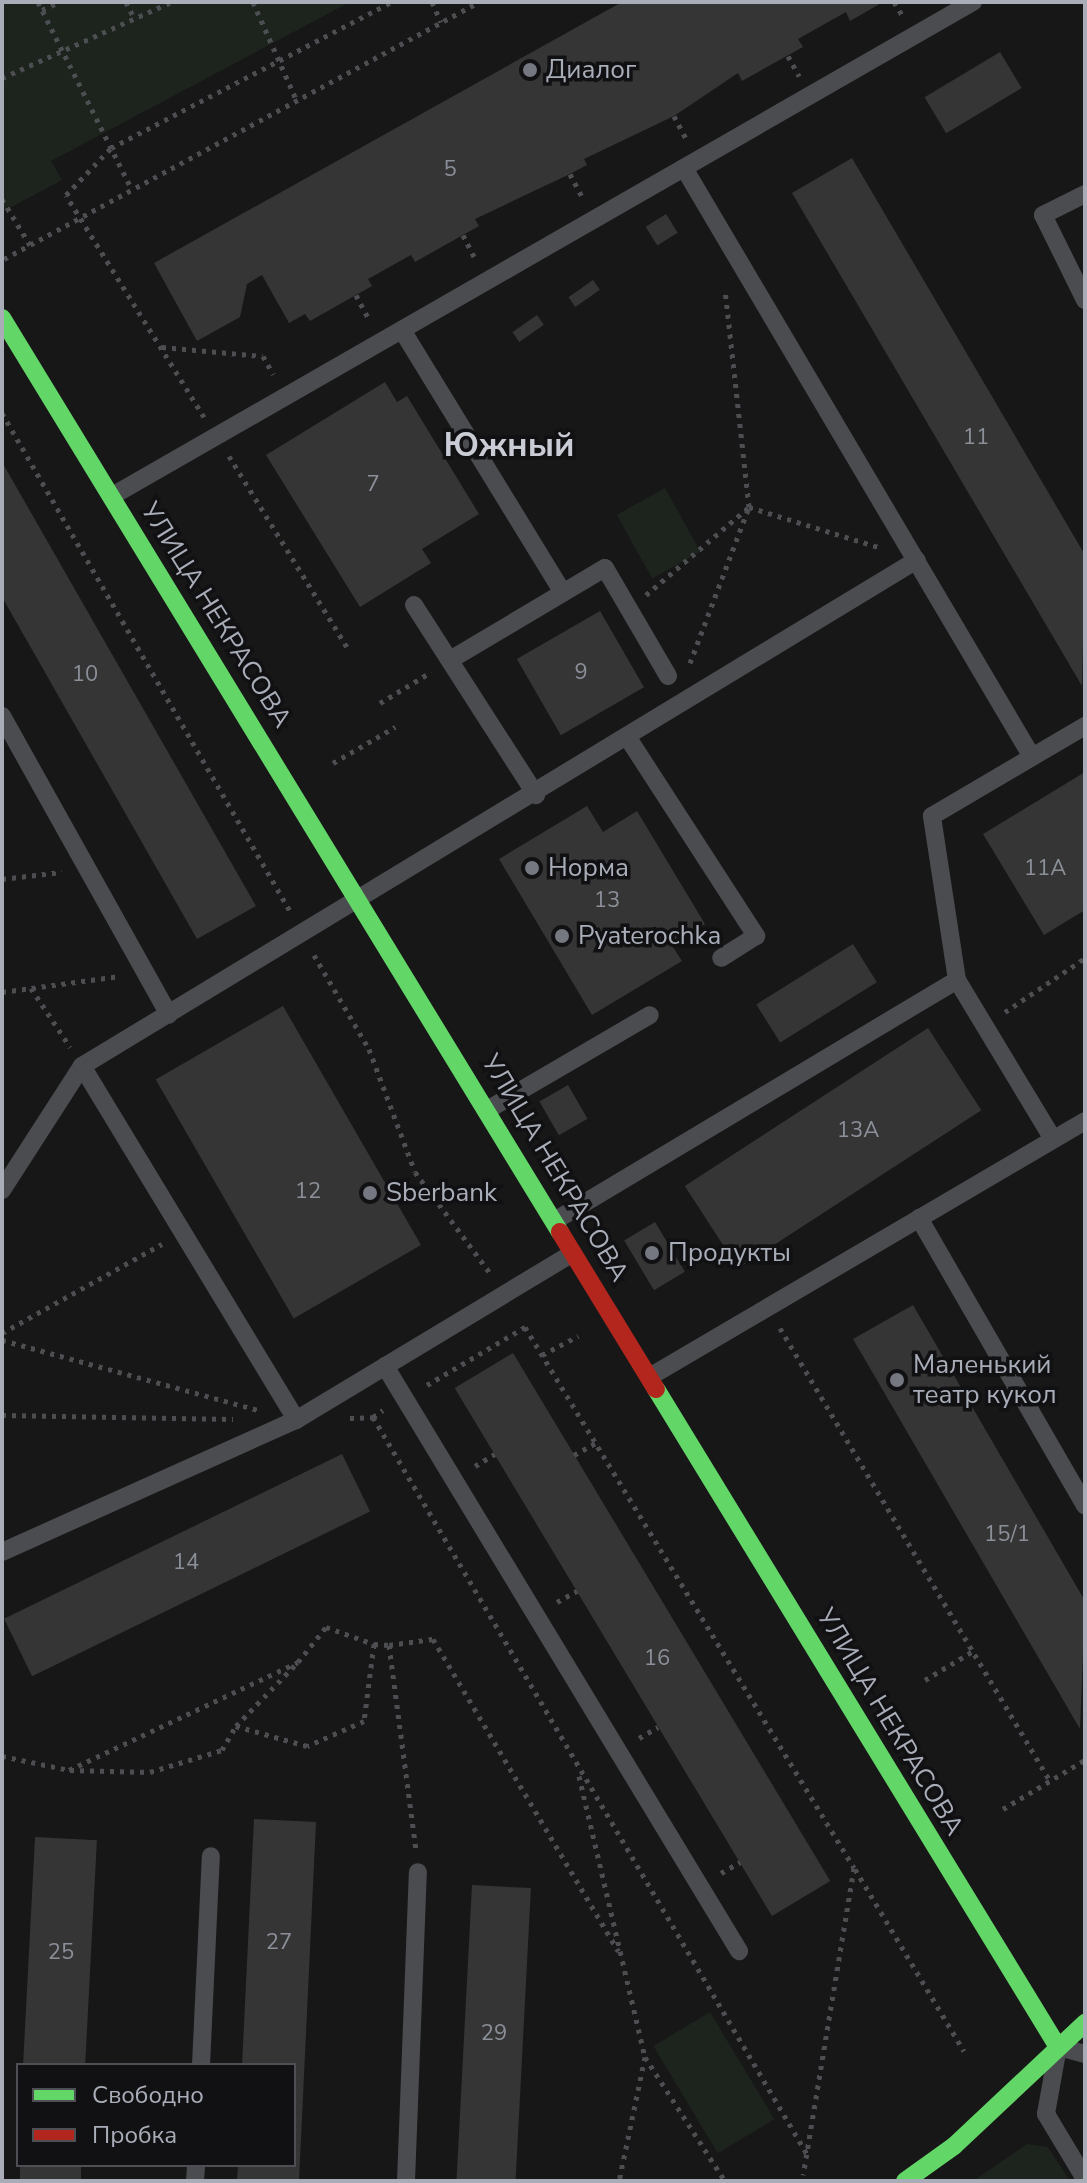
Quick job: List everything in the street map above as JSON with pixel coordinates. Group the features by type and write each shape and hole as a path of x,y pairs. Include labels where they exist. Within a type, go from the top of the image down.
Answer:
{"street":[{"name":"УЛИЦА НЕКРАСОВА","path":"2,318 363,902 1058,2047"},
{"path":"905,2181 954,2146 1085,2023"}],"lane":[{"path":"112,496 973,2"},
{"path":"684,168 1032,757"},
{"path":"1085,194 1043,215 1085,300"},
{"path":"402,330 563,593"},
{"path":"2,1190 82,1066 363,902 628,738 674,705 917,560"},
{"path":"450,660 605,568 668,676"},
{"path":"414,605 536,795"},
{"path":"2,716 169,1015"},
{"path":"1053,1139 957,980 932,816 1085,726"},
{"path":"628,738 756,936 721,958"},
{"path":"556,1220 957,980"},
{"path":"489,1109 650,1015"},
{"path":"82,1066 296,1420"},
{"path":"651,1376 1085,1121"},
{"path":"919,1218 1085,1505"},
{"path":"2,1552 296,1420 575,1252"},
{"path":"385,1366 739,1951"},
{"path":"201,2063 211,1856"},
{"path":"406,2181 418,1872"},
{"path":"1085,2054 1058,2047 1046,2114 1085,2179"}],"path":[{"path":"38,2 132,190"},
{"path":"42,10 59,2"},
{"path":"126,2 134,18"},
{"path":"2,78 171,2"},
{"path":"253,2 296,99"},
{"path":"80,218 66,195 111,148 280,63 392,2"},
{"path":"432,2 441,22"},
{"path":"4,259 479,2"},
{"path":"2,199 30,245"},
{"path":"674,705 749,507 723,273"},
{"path":"161,347 263,356 287,396"},
{"path":"2,413 369,1049 415,1172 505,1294 964,2051"},
{"path":"749,507 917,560"},
{"path":"629,610 749,507"},
{"path":"380,703 450,660"},
{"path":"333,763 395,727"},
{"path":"2,879 87,869"},
{"path":"984,1026 1085,958"},
{"path":"2,992 145,972"},
{"path":"31,988 82,1066"},
{"path":"2,1333 183,1232"},
{"path":"768,1308 1050,1781"},
{"path":"342,1418 373,1417 525,1327"},
{"path":"542,1355 578,1336"},
{"path":"2,1340 296,1420"},
{"path":"2,1415 296,1420"},
{"path":"373,1417 807,2154"},
{"path":"574,1455 596,1443"},
{"path":"2,1756 69,1770 150,1772 222,1750 236,1726 298,1662 326,1627 374,1644 433,1639 621,1956"},
{"path":"236,1726 307,1746 364,1721 374,1644"},
{"path":"389,1645 418,1872"},
{"path":"925,1680 973,1651"},
{"path":"69,1770 298,1662"},
{"path":"1003,1809 1085,1760"},
{"path":"577,1767 645,2057 725,2181"},
{"path":"803,2175 854,1868"},
{"path":"619,2181 645,2057"}],"shaded area":[{"path":"2,2 350,2 51,161 62,180 2,212"},
{"path":"665,488 700,552 652,579 617,515"},
{"path":"710,2012 774,2119 718,2153 653,2046"},
{"path":"1027,2144 1048,2147 1070,2181 973,2181"}],"building":[{"path":"622,2 883,2 850,21 846,12 798,39 803,47 742,81 738,73 674,116 584,159 587,165 475,219 479,226 415,262 411,255 368,279 372,286 310,321 305,314 289,323 262,275 247,284 240,317 197,341 154,263"},
{"path":"1000,52 1022,88 946,133 925,97"},
{"path":"852,158 1085,555 1082,686 792,193"},
{"path":"666,214 678,233 657,245 646,227"},
{"path":"593,280 600,290 575,307 568,297"},
{"path":"537,315 544,325 519,342 512,332"},
{"path":"385,382 397,402 407,396 479,514 422,549 431,563 360,607 266,455"},
{"path":"2,462 256,906 197,939 2,597"},
{"path":"600,611 644,687 561,735 517,659"},
{"path":"1085,772 1085,910 1044,935 983,834"},
{"path":"587,806 603,832 637,811 705,924 671,944 682,961 592,1015 499,859"},
{"path":"853,944 877,982 780,1043 756,1004"},
{"path":"283,1006 421,1245 294,1319 156,1080"},
{"path":"928,1028 981,1110 738,1268 685,1186"},
{"path":"568,1085 588,1119 559,1135 539,1102"},
{"name":"Продукты","path":"655,1222 685,1272 654,1290 624,1241"},
{"path":"913,1305 1085,1601 1080,1729 853,1339"},
{"path":"513,1353 830,1881 772,1916 455,1388"},
{"path":"342,1454 370,1512 32,1676 4,1619"},
{"path":"254,1819 316,1822 299,2181 237,2181 238,2167 296,2167 296,2063 242,2063"},
{"path":"35,1837 97,1840 85,2063 23,2063"},
{"path":"472,1885 531,1888 516,2181 457,2181"},
{"path":"20,2167 81,2167 81,2181 20,2181"}],"traffic: fast":[{"path":"2,318 560,1232"},
{"path":"656,1389 1058,2047"},
{"path":"905,2181 954,2146 1085,2023"}],"traffic: jam":[{"path":"560,1232 656,1389"}],"place":[{"name":"Диалог","path":"530,70"},
{"name":"Норма","path":"532,868"},
{"name":"Pyaterochka","path":"562,936"},
{"name":"Sberbank","path":"370,1193"},
{"name":"Продукты","path":"652,1253"},
{"name":"Маленький театр кукол","path":"897,1380"}],"district":[{"name":"Южный","path":"509,446"}]}
